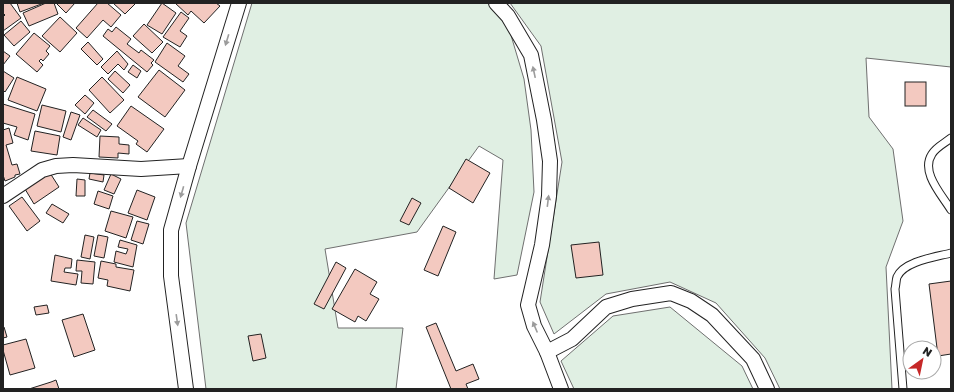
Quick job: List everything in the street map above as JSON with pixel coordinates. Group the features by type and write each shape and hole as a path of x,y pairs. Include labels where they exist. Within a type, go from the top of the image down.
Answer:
{"street":[{"path":"186,389 171,276 171,230 239,3"},
{"path":"496,3 508,16 531,55 544,120 550,161 549,196 542,244 528,305 534,326 548,352 561,389"},
{"path":"3,196 42,170 56,166 141,169 189,166"},
{"path":"548,352 572,339 606,307 632,299 671,293 691,301 712,315 753,359 767,389"}],"lane":[{"path":"951,138 932,154 928,164 930,178 951,210"},
{"path":"903,389 895,289 897,277 903,268 921,261 951,253"}],"green space":[{"path":"252,3 487,3 495,9 510,32 524,79 531,130 534,192 517,275 494,279 503,160 479,146 417,232 325,249 338,328 403,328 396,389 206,389 186,223"},
{"path":"510,3 951,3 951,67 866,58 869,117 893,149 903,221 886,267 892,389 780,389 765,358 716,303 670,282 606,294 554,334 540,302 562,162 541,46"},
{"path":"670,307 742,366 753,389 574,389 561,361 613,316"}],"building":[{"path":"3,3 10,3 21,18 3,31 3,17 5,15 3,13"},
{"path":"17,3 44,3 20,12"},
{"path":"46,3 54,3 58,14 29,26 23,13"},
{"path":"56,3 75,3 66,13"},
{"path":"98,3 107,3 121,15 111,27 103,20 87,38 76,28"},
{"path":"113,3 136,3 125,14"},
{"path":"162,3 176,13 162,34 147,25"},
{"path":"175,3 216,3 220,6 204,23 191,11 188,15"},
{"path":"181,12 189,18 180,31 187,36 180,47 163,37"},
{"path":"60,17 77,33 60,52 42,36"},
{"path":"21,21 30,32 14,46 4,35"},
{"path":"144,24 163,42 152,53 133,36"},
{"path":"116,27 131,39 127,44 139,53 141,50 154,60 151,63 153,65 147,72 103,36 108,29 112,32"},
{"path":"34,33 50,46 46,51 49,54 43,61 41,59 39,61 43,65 37,72 16,54"},
{"path":"88,42 103,59 97,65 81,49"},
{"path":"167,43 185,56 178,66 189,74 183,82 155,62"},
{"path":"3,51 10,56 3,65"},
{"path":"117,51 128,64 124,70 118,64 108,74 101,67"},
{"path":"133,65 141,71 137,78 128,72"},
{"path":"159,70 185,90 165,117 138,97"},
{"path":"3,71 14,78 5,92 3,90"},
{"path":"115,71 130,85 123,93 108,79"},
{"path":"17,77 46,89 37,111 8,100"},
{"path":"102,77 124,100 110,113 89,90"},
{"path":"905,82 926,82 926,106 905,106"},
{"path":"85,95 94,103 85,114 75,105"},
{"path":"3,104 35,114 28,140 14,135 17,127 3,123"},
{"path":"42,105 66,111 61,132 37,126"},
{"path":"131,106 164,129 147,152 136,144 138,141 117,126"},
{"path":"93,110 112,124 106,131 87,117"},
{"path":"71,112 80,115 71,140 63,137"},
{"path":"83,118 101,130 97,137 78,125"},
{"path":"9,128 13,143 6,145 12,165 17,164 20,174 15,175 15,177 5,181 3,175 3,130"},
{"path":"35,131 60,136 57,155 31,151"},
{"path":"100,136 119,137 119,144 129,145 129,154 118,153 118,158 99,157"},
{"path":"466,159 490,173 473,203 449,188"},
{"path":"50,173 59,187 34,204 25,189"},
{"path":"90,173 104,175 103,182 89,179"},
{"path":"111,174 121,179 114,194 104,190"},
{"path":"77,179 85,180 85,196 76,196"},
{"path":"137,190 155,197 147,220 128,213"},
{"path":"98,191 113,196 109,209 94,204"},
{"path":"22,197 40,221 27,231 9,206"},
{"path":"412,198 421,203 409,225 400,221"},
{"path":"52,204 69,214 63,223 46,213"},
{"path":"111,211 133,217 126,238 105,231"},
{"path":"137,221 149,224 143,244 131,240"},
{"path":"443,226 456,232 438,276 424,270"},
{"path":"85,235 94,237 90,259 81,257"},
{"path":"98,235 108,237 104,258 94,256"},
{"path":"120,240 137,245 133,267 114,262 116,251 126,254 128,249 118,247"},
{"path":"599,242 603,275 576,278 571,245"},
{"path":"55,255 72,259 71,268 65,268 64,272 78,274 76,285 51,281"},
{"path":"77,260 95,262 93,284 81,283 82,271 76,271"},
{"path":"101,261 116,264 116,267 134,270 130,291 107,286 108,280 98,278"},
{"path":"336,262 346,268 324,309 314,304"},
{"path":"355,269 377,282 370,294 379,299 366,321 358,316 355,322 332,309"},
{"path":"951,281 951,354 942,355 942,340 936,340 929,284"},
{"path":"47,305 49,313 36,315 34,307"},
{"path":"83,314 95,350 74,357 62,320"},
{"path":"436,323 456,371 473,364 479,379 466,384 468,389 451,389 426,327"},
{"path":"4,327 7,337 3,338 3,328"},
{"path":"261,334 266,358 253,361 248,336"},
{"path":"26,339 35,368 10,375 3,345"},
{"path":"56,380 59,389 29,389 51,382"}]}
